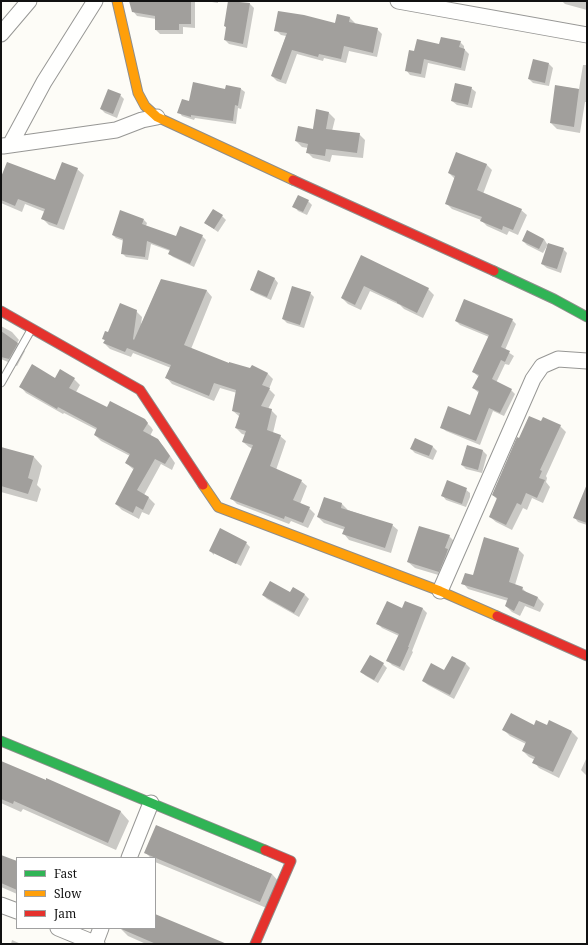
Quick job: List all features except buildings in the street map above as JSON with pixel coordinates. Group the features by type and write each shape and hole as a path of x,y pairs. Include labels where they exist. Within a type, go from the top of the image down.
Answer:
{"street":[{"path":"1,34 29,1"},
{"path":"6,145 95,1"},
{"path":"117,1 138,93 145,106 157,117 554,299 587,317"},
{"path":"398,1 587,35"},
{"path":"6,145 116,130 142,120 157,117"},
{"path":"1,311 140,390 218,507 440,591 587,656"},
{"path":"440,591 533,379 542,366 558,359 587,361"},
{"path":"1,741 291,861 255,944"},
{"path":"129,857 151,803"},
{"path":"1,905 16,912"},
{"path":"60,929 95,944 101,929"}],"lane":[{"path":"1,383 32,328"}],"traffic: fast":[{"path":"494,271 554,299 587,317"},
{"path":"1,741 265,850"}],"traffic: slow":[{"path":"117,1 138,93 145,106 157,117 293,180"},
{"path":"203,485 218,507 440,591 497,616"}],"traffic: jam":[{"path":"293,180 494,271"},
{"path":"1,311 140,390 203,485"},
{"path":"497,616 587,656"},
{"path":"255,944 291,861 265,850"}]}
